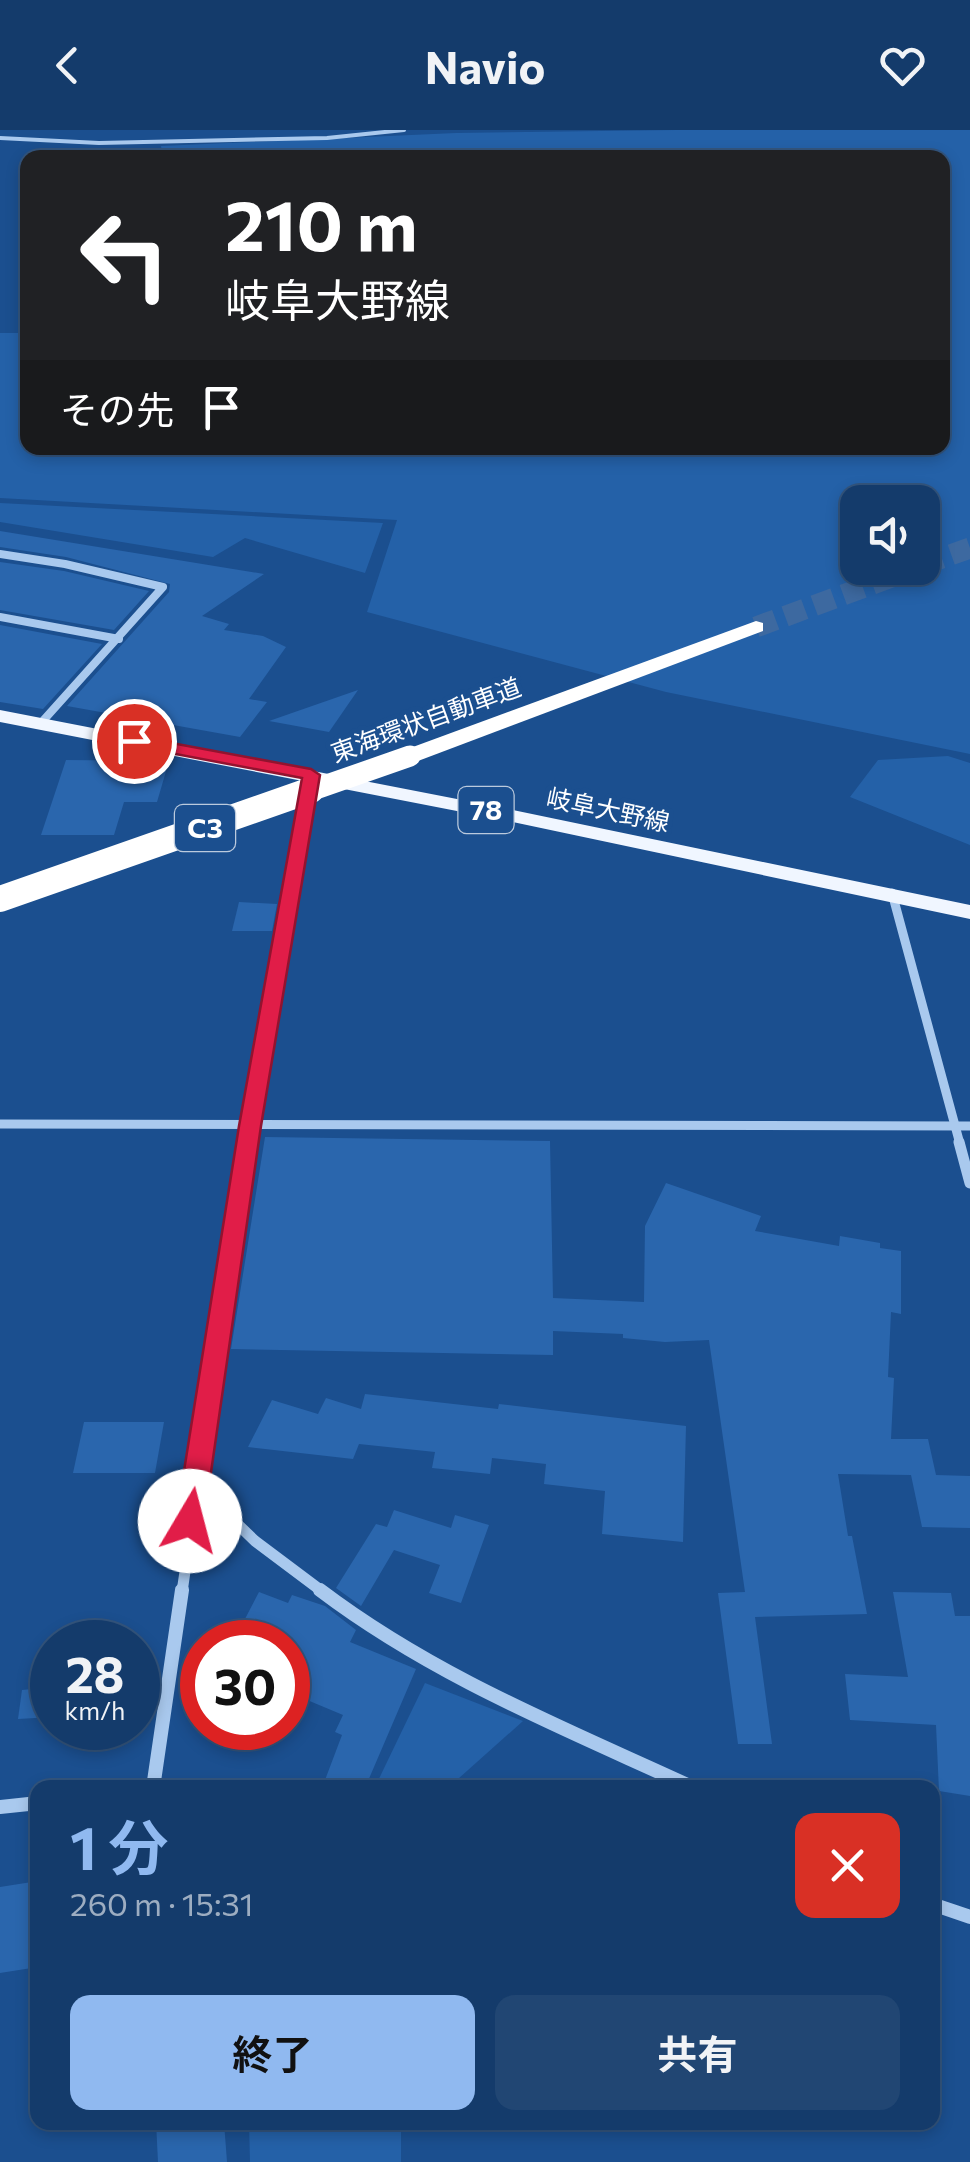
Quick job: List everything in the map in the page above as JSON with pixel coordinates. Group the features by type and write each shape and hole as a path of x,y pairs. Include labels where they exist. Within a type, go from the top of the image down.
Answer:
{"highway":[{"name":"東海環状自動車道","path":"0,899 410,756 756,626"}],"main road":[{"name":"岐阜大野線","path":"0,716 311,775 970,912"}],"street":[{"path":"0,138 107,146 199,138 350,138 404,130"},
{"path":"0,554 163,587 41,724"},
{"path":"0,617 118,639"},
{"path":"154,1780 250,1126 311,775"},
{"path":"892,893 970,1183"},
{"path":"0,1124 970,1126"},
{"path":"195,1483 255,1540 376,1632 452,1676 677,1780"},
{"path":"0,1807 30,1804"},
{"path":"940,1907 970,1917"}],"shaded area":[{"path":"970,130 970,754 666,692 367,612 397,520 0,498 0,333 20,333 20,455 950,455 950,150 162,150 161,146 456,133"},
{"path":"0,503 383,523 365,573 245,538 213,557 0,522"},
{"path":"948,756 970,763 970,845 850,797 878,760"},
{"path":"425,1683 523,1721 457,1780 378,1780"},
{"path":"249,2130 401,2130 401,2162 250,2162"}],"building":[{"path":"0,531 264,574 202,616 229,624 224,630 263,636 286,647 249,699 267,702 240,737 67,706 169,592 170,584 66,557 0,547"},
{"path":"0,562 64,571 149,591 114,630 0,610"},
{"path":"0,625 102,644 43,709 0,702"},
{"path":"358,690 329,732 269,721"},
{"path":"66,760 169,761 157,802 124,802 114,835 41,835"},
{"path":"239,902 277,904 272,931 232,931"},
{"path":"265,1137 550,1141 553,1298 644,1302 645,1226 666,1183 761,1216 755,1231 839,1246 840,1236 901,1251 901,1314 891,1312 891,1439 928,1439 936,1475 970,1476 970,1528 922,1527 911,1475 838,1474 867,1614 755,1617 772,1744 738,1744 718,1593 745,1592 709,1340 665,1342 623,1338 623,1334 553,1331 553,1355 231,1349"},
{"path":"365,1394 498,1409 499,1404 686,1426 683,1542 602,1534 605,1491 544,1484 546,1464 492,1458 490,1474 432,1468 435,1452 359,1444 353,1459 248,1447 272,1400 318,1414 326,1398 361,1409"},
{"path":"84,1422 164,1422 155,1473 73,1473"},
{"path":"394,1510 451,1528 455,1515 489,1525 461,1603 429,1593 440,1565 394,1550 361,1606 336,1588 376,1524 387,1527"},
{"path":"259,1592 288,1603 292,1595 325,1606 356,1630 350,1642 416,1669 368,1780 325,1780 342,1735 335,1732 343,1715 310,1701 310,1620 244,1620"},
{"path":"893,1592 951,1593 955,1616 970,1616 970,1796 940,1791 936,1725 850,1720 845,1674 908,1677"},
{"path":"30,1689 30,1718 18,1719 22,1690"},
{"path":"30,1882 30,1968 0,1973 0,1887"},
{"path":"156,2130 225,2130 227,2162 158,2162"}],"tunnel":[{"path":"940,559 970,548"},
{"path":"756,627 870,585"}],"route":[{"path":"134,741 311,775 250,1126 190,1521"}]}
